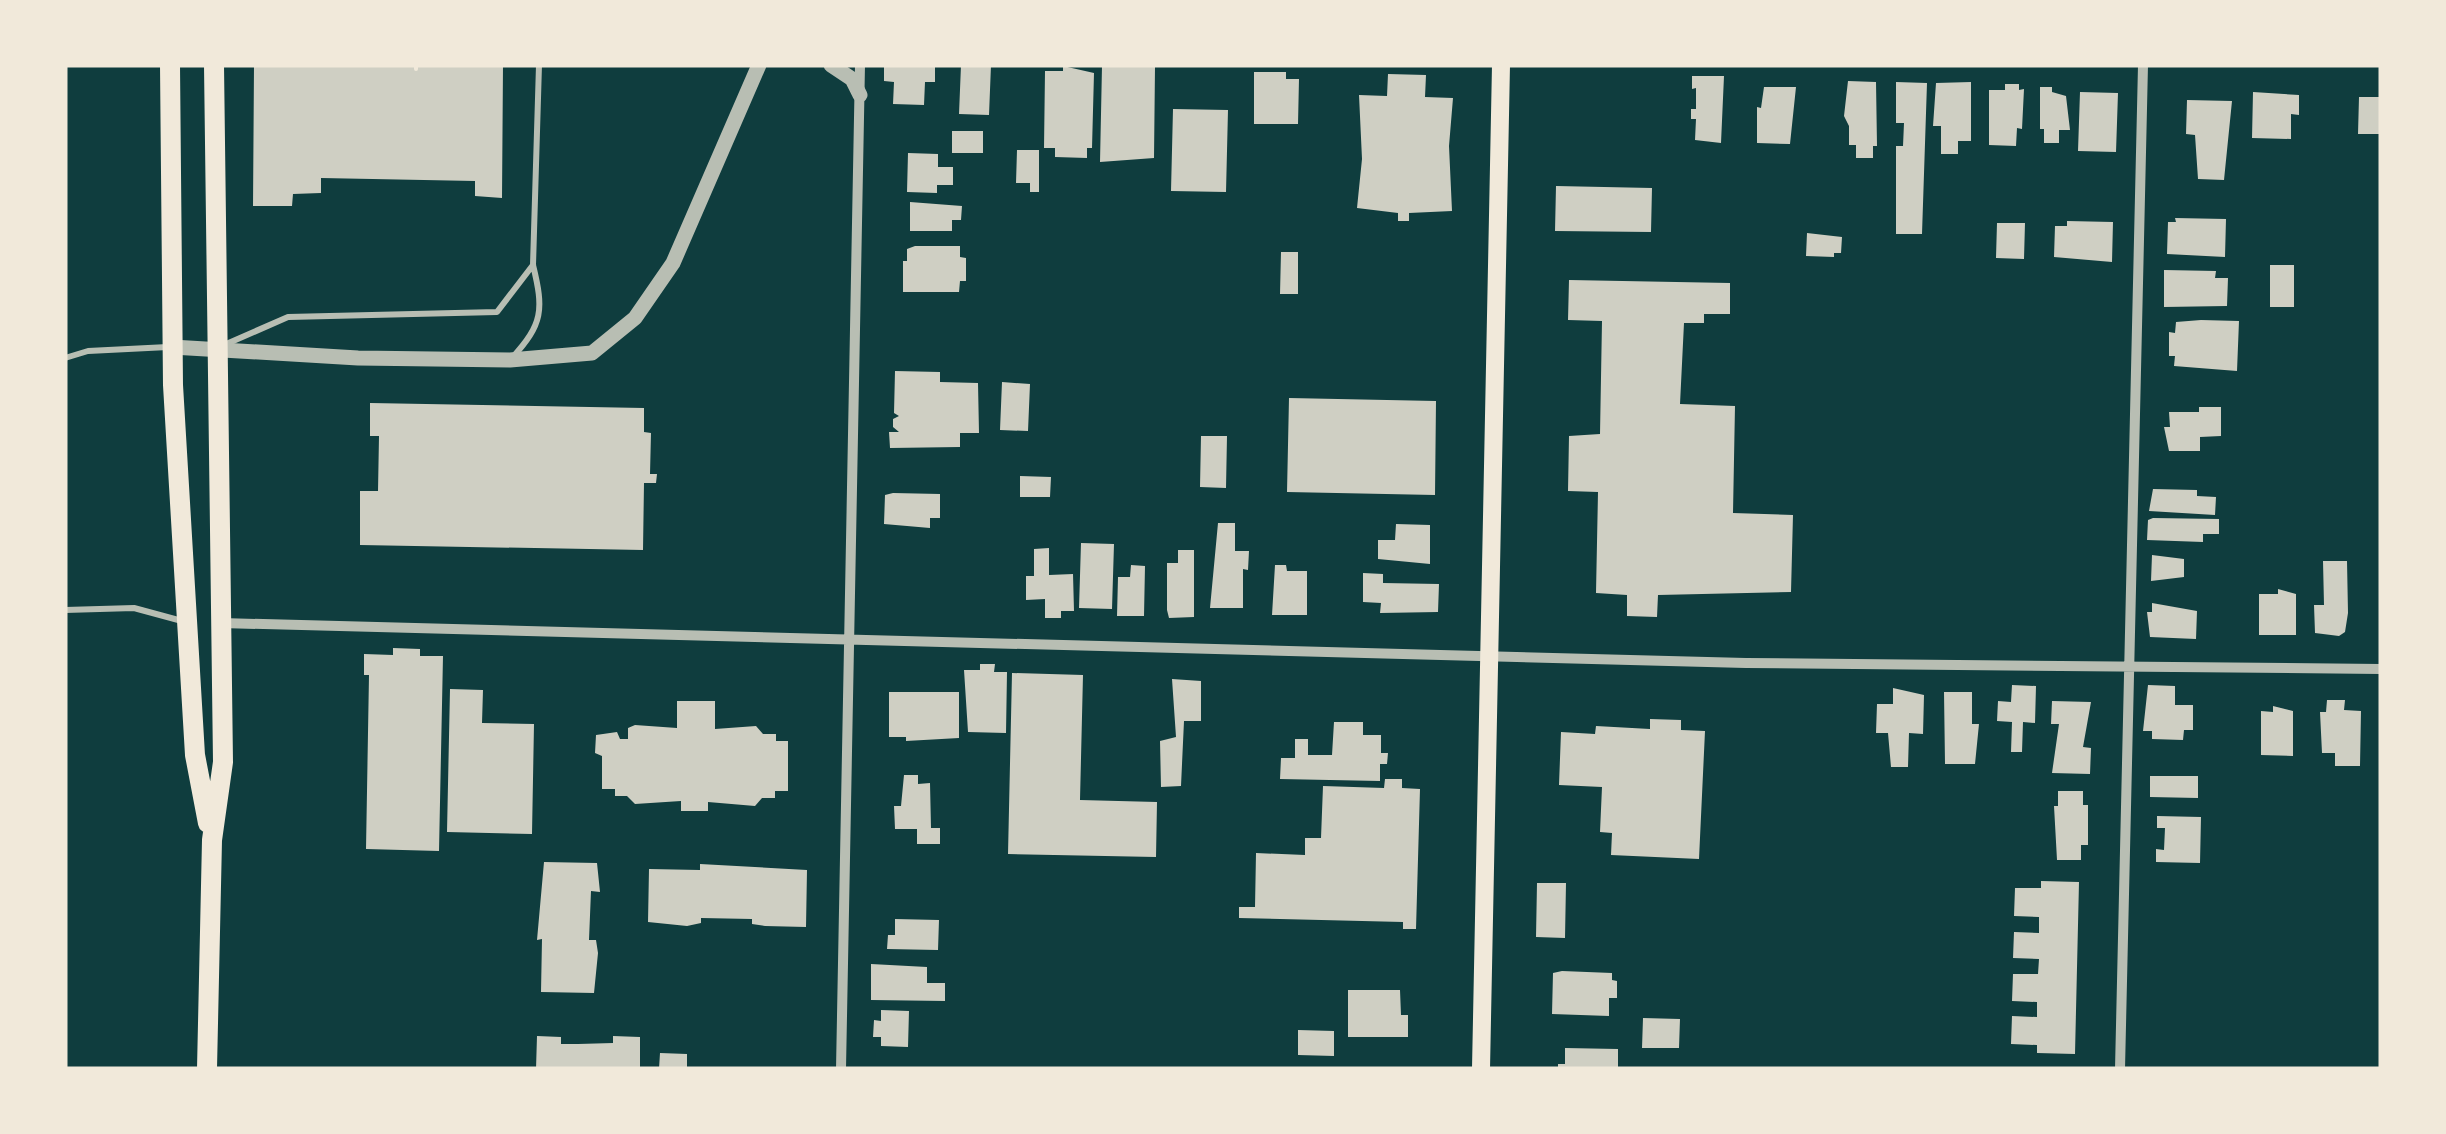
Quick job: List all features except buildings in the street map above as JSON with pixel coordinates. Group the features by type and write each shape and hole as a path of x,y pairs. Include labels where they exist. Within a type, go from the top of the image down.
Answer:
{"main road":[{"path":"170,65 172,347 194,755 212,840"},
{"path":"207,1069 212,840 223,762 214,65"},
{"path":"1481,1069 1501,65"}],"street":[{"path":"172,347 510,360 592,352 635,318 673,263 759,65"},
{"path":"831,65 852,79 860,95"},
{"path":"841,1069 860,65"},
{"path":"2120,1069 2126,668 2143,65"},
{"path":"222,623 1746,663 2381,669"}],"lane":[{"path":"510,360 538,330 540,294 533,265 540,65"},
{"path":"216,348 288,317 497,312 533,265"},
{"path":"65,358 88,351 172,347"},
{"path":"65,610 134,608 189,623"}]}
